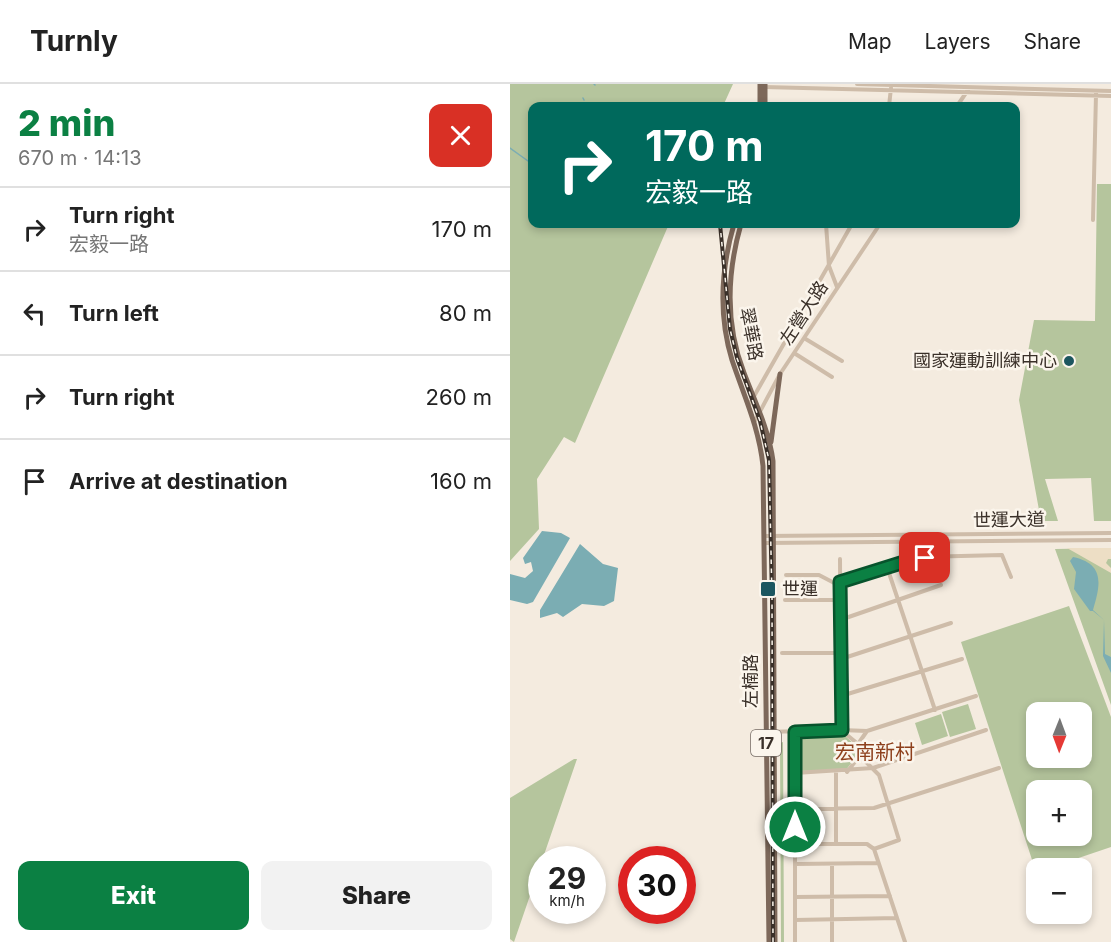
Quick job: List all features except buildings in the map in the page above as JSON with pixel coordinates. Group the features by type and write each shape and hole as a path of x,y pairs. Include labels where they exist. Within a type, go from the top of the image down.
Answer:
{"main road":[{"path":"761,102 763,85"},
{"path":"763,85 765,102"},
{"name":"翠華路","path":"733,228 723,269 723,307 732,360 755,421"},
{"name":"翠華路","path":"740,228 729,271 730,306 738,357 771,446"},
{"path":"771,446 780,374"},
{"name":"左楠路","path":"755,421 763,465 769,942"},
{"name":"左楠路","path":"771,446 774,536 775,942"}],"street":[{"path":"857,84 891,87"},
{"path":"763,85 891,87 970,85 1096,93 1111,96"},
{"path":"960,102 970,85"},
{"path":"917,86 967,91 1096,93 1111,91"},
{"path":"890,102 891,87"},
{"path":"1093,220 1096,93"},
{"path":"826,228 829,266 837,288"},
{"path":"749,405 850,228"},
{"name":"左營大路","path":"755,421 780,374 877,228"},
{"path":"804,338 842,361"},
{"path":"794,353 832,377"},
{"name":"世運大道","path":"763,536 1111,533"},
{"name":"世運大道","path":"763,543 1111,540"},
{"path":"786,575 819,575 840,584 920,557 1002,555 1011,577"},
{"path":"840,559 842,730 858,744 861,754 880,777 899,840 874,849"},
{"path":"886,567 935,710"},
{"path":"840,620 940,585"},
{"path":"785,600 840,600"},
{"path":"841,659 951,623"},
{"path":"782,653 841,653"},
{"path":"841,696 962,659"},
{"path":"766,732 867,731 976,696"},
{"path":"795,773 847,772 873,768 986,730"},
{"path":"858,744 867,731"},
{"path":"795,732 795,942"},
{"path":"847,772 861,754"},
{"path":"795,809 874,808 999,768"},
{"path":"836,772 836,844"},
{"path":"795,844 867,844 874,849 905,942"},
{"path":"795,864 879,863"},
{"path":"832,864 832,942"},
{"path":"795,897 890,896"},
{"path":"795,920 897,918"}],"green space":[{"path":"510,84 733,84 725,102 528,102 528,228 667,228 575,443 564,437 537,479 539,529 510,561"},
{"name":"國家運動訓練中心","path":"1097,184 1111,184 1111,521 1094,521 1091,478 1045,479 1058,521 1041,521 1019,400 1034,320 1095,321"},
{"path":"1111,548 1111,705 1055,549"},
{"path":"1069,606 1111,717 1111,847 1079,858 1031,858 1028,846 1092,846 1092,780 1026,780 1026,841 961,642"},
{"path":"968,704 976,729 950,737 942,712"},
{"path":"941,714 948,736 922,745 915,723"},
{"path":"841,732 857,747 858,754 846,770 797,771 797,734"},
{"path":"783,742 784,942 781,942 780,743"},
{"path":"577,759 547,846 528,846 528,901 514,942 510,939 510,798"}],"shaded area":[{"path":"1067,548 1111,548 1111,559 1108,559 1106,563 1111,568 1111,573"}],"water":[{"path":"542,531 561,533 570,538 533,602 527,604 510,600 510,574 525,578 533,571 531,562 525,564 523,558"},
{"path":"580,544 603,564 618,568 614,601 604,606 582,604 563,617 557,613 540,618 540,610"},
{"path":"1073,557 1084,560 1096,571 1098,585 1093,610 1104,620 1090,611 1074,589 1076,572 1070,561"},
{"path":"1104,620 1105,654 1111,657 1111,673 1103,656"}],"waterway":[{"path":"510,148 528,161"}],"railway":[{"path":"720,228 730,329 737,358 760,421 769,460 772,598 773,942"}],"place":[{"name":"國家運動訓練中心","path":"1069,361"},
{"name":"世運","path":"768,589"}],"district":[{"name":"宏南新村","path":"875,752"}],"route":[{"path":"795,827 795,732 842,730 840,582 920,557 925,558"}]}
